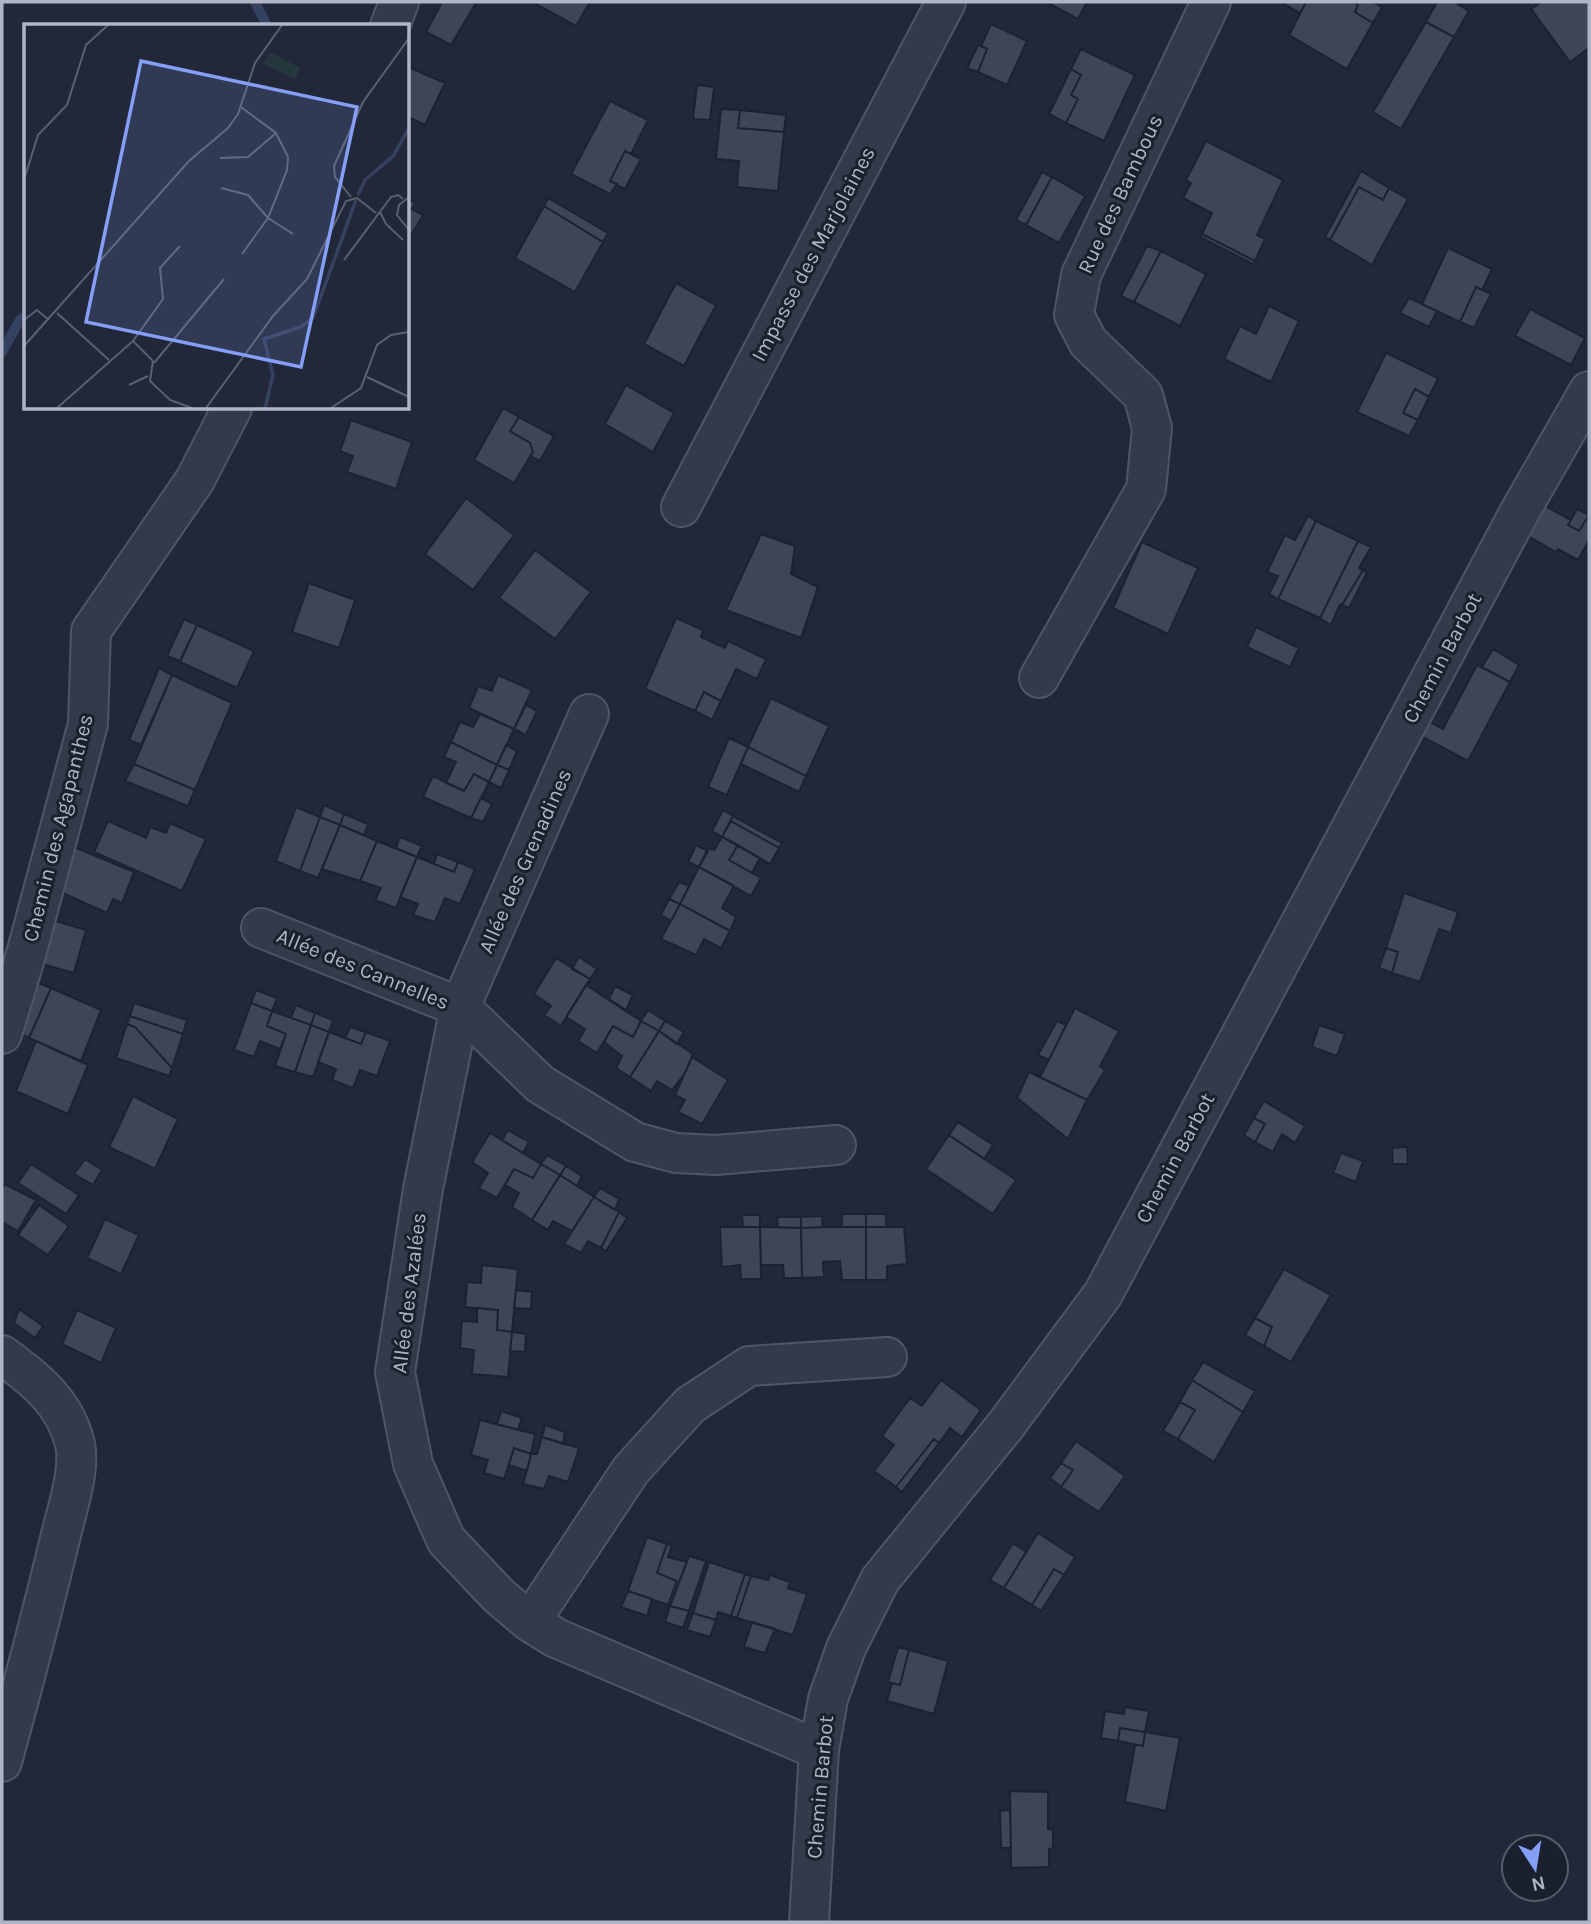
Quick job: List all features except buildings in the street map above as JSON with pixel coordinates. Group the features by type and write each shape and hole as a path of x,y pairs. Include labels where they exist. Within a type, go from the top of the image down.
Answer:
{"street":[{"path":"391,24 399,2"},
{"name":"Impasse des Marjolaines","path":"681,507 946,2"},
{"name":"Rue des Bambous","path":"1040,678 1146,489 1152,428 1143,395 1088,342 1074,314 1081,275 1211,2"},
{"name":"Chemin Barbot","path":"809,1922 819,1750 828,1699 846,1648 880,1580 1006,1425 1103,1294 1519,513 1589,391"},
{"name":"Chemin des Agapanthes","path":"2,1034 88,724 91,631 195,480 231,410"},
{"name":"Allée des Grenadines","path":"460,1007 589,714"},
{"name":"Allée des Cannelles","path":"261,928 460,1007 540,1084 635,1142 676,1153 716,1155 836,1145"},
{"name":"Allée des Azalées","path":"460,1007 423,1189 395,1372 413,1464 446,1540 499,1596 556,1639 819,1750"},
{"path":"2,1355 30,1375 51,1395 64,1416 75,1445 75,1475 70,1498 2,1762"},
{"path":"530,1622 631,1470 690,1405 749,1366 887,1357"}],"waterway":[{"path":"255,2 266,24"},
{"path":"2,352 24,317"}]}
